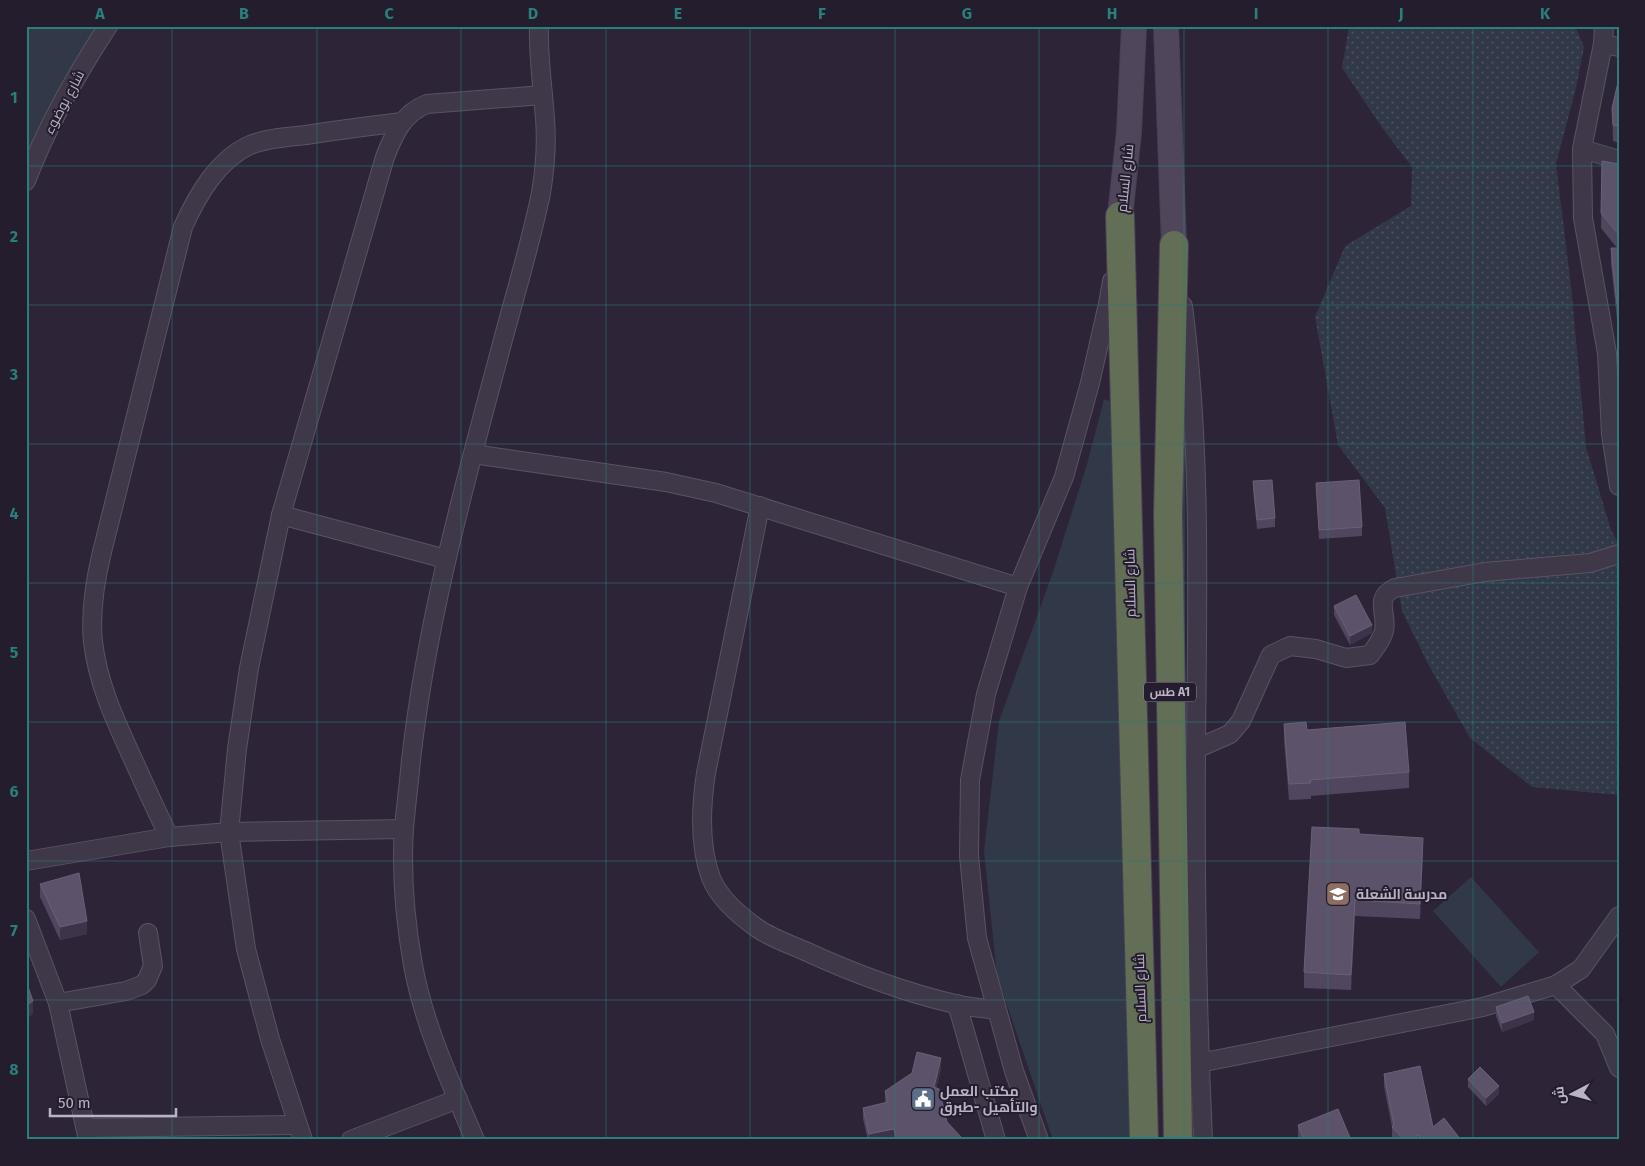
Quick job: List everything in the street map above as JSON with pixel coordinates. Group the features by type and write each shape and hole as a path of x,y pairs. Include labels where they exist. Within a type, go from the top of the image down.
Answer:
{"highway":[{"name":"شارع السلام","path":"1120,216 1144,1140"},
{"name":"طس A1","path":"1174,245 1168,514 1178,1140"}],"main road":[{"name":"شارع السلام","path":"1120,216 1129,132 1134,26"},
{"path":"1166,26 1174,245"}],"street":[{"name":"شارع بوضوء","path":"26,180 52,121 82,67 108,26"},
{"path":"475,1140 439,1057 424,1013 413,967 403,875 404,828 416,716 430,632 472,454 541,193 546,146 539,26"},
{"path":"1604,26 1611,46 1582,148 1583,218 1613,354 1615,434 1619,486"},
{"path":"26,919 58,1003 87,1134 300,1132 270,1039 246,949 229,832 237,749 249,668 281,515 385,157 402,122 417,107 427,104 543,95"},
{"path":"169,837 105,698 93,640 93,618 97,574 102,552 183,227 192,207 211,178 223,165 249,146 276,139 402,122"},
{"path":"1582,148 1619,160"},
{"path":"1039,1140 1014,1071 976,938 969,856 970,780 986,694 1018,587 1064,477 1090,383 1108,304 1120,216"},
{"path":"1174,245 1186,326 1194,422 1196,518 1195,916 1203,1140"},
{"path":"472,454 666,482 716,493 1018,587"},
{"path":"760,506 703,794 703,837 712,879 721,893 744,919 773,937 884,983 956,1004 996,1010"},
{"path":"281,515 446,559"},
{"path":"1196,749 1230,734 1241,721 1271,655 1290,646 1316,649 1346,658 1370,655 1378,644 1384,630 1382,600 1387,592 1395,588 1484,572 1590,563 1619,554"},
{"path":"26,861 169,837 229,832 404,828"},
{"path":"1199,1062 1483,1007 1556,985 1581,969 1619,916"},
{"path":"58,1003 126,991 142,985 147,980 153,966 148,933"},
{"path":"1556,985 1605,1034 1619,1068"},
{"path":"956,1004 996,1140"},
{"path":"351,1140 458,1099"}],"shaded area":[{"path":"26,26 111,26 26,188"},
{"path":"1349,26 1575,26 1584,47 1576,88 1556,164 1571,286 1586,447 1611,530 1619,544 1619,795 1532,787 1470,738 1428,664 1402,611 1385,508 1338,445 1315,317 1345,246 1411,206 1412,167 1383,129 1342,68"},
{"path":"1104,399 1123,406 1132,1140 1053,1140 997,976 984,851 999,721 1053,572 1087,464"},
{"path":"1471,877 1539,952 1501,987 1433,911"}],"building":[{"path":"1619,78 1619,126 1613,125 1612,108"},
{"path":"1602,161 1619,164 1619,235 1601,213"},
{"path":"1611,248 1619,248 1619,304 1617,304"},
{"path":"1272,480 1275,518 1257,520 1253,481"},
{"path":"1359,480 1362,527 1319,530 1316,483"},
{"path":"1356,595 1372,625 1350,636 1334,606"},
{"path":"1306,722 1307,730 1405,722 1409,772 1310,780 1311,783 1289,784 1284,724"},
{"path":"1312,827 1359,829 1359,834 1423,838 1420,904 1355,900 1351,975 1304,972"},
{"path":"79,873 87,921 60,927 40,884"},
{"path":"26,981 33,1001 26,1006"},
{"path":"1528,996 1534,1012 1502,1023 1496,1007"},
{"path":"917,1052 941,1058 934,1087 939,1089 947,1122 962,1138 961,1140 897,1140 894,1129 869,1134 863,1108 888,1102 885,1091 912,1073"},
{"path":"1420,1066 1433,1127 1444,1118 1461,1140 1422,1140 1418,1135 1413,1140 1404,1140 1392,1127 1394,1125 1384,1074"},
{"path":"1480,1067 1499,1086 1486,1098 1468,1079"},
{"path":"1338,1109 1351,1140 1304,1140 1298,1125"}],"place":[{"name":"مدرسة الشعلة","path":"1338,894"},
{"name":"مكتب العمل والتأهيل -طبرق","path":"923,1099"}]}
